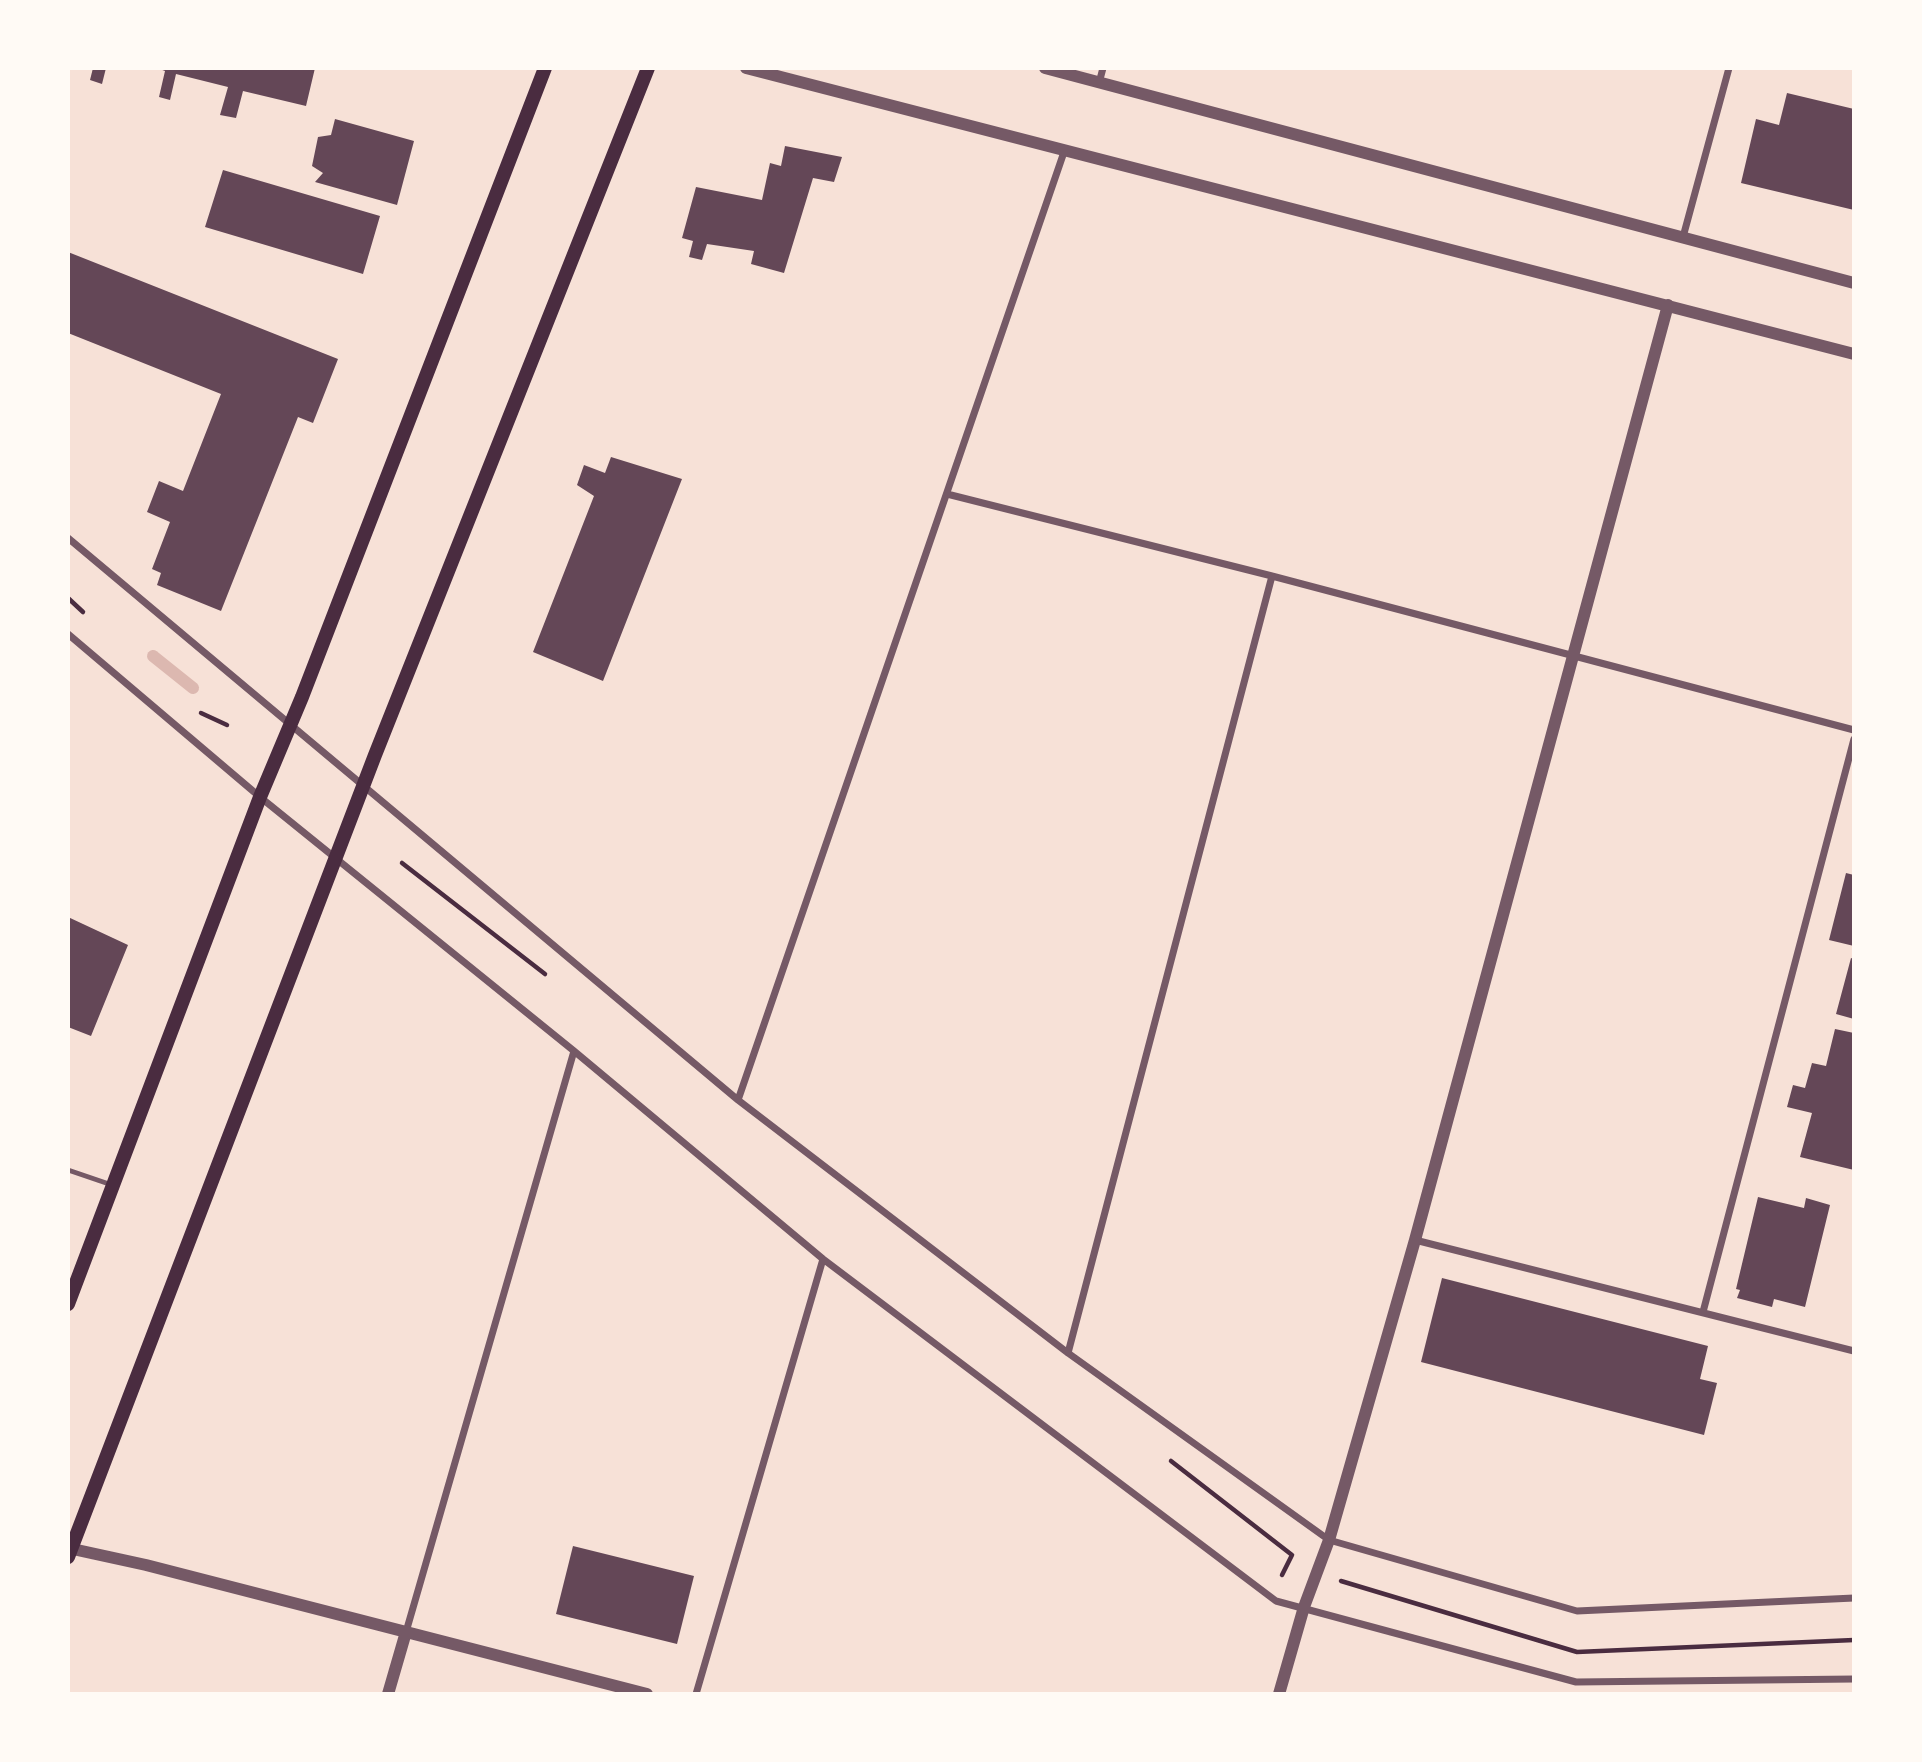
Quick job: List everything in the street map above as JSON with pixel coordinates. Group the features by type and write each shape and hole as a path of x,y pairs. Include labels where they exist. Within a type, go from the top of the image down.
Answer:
{"main road":[{"path":"68,1304 260,797 545,68"},
{"path":"70,1551 363,787 648,68"}],"street":[{"path":"746,68 1854,354"},
{"path":"1045,68 1854,283"},
{"path":"1099,83 1103,68"},
{"path":"1683,237 1730,68"},
{"path":"738,1100 1064,152"},
{"path":"1279,1694 1304,1607 1329,1540 1415,1240 1668,305"},
{"path":"947,494 1272,576 1854,730"},
{"path":"68,538 738,1100 1068,1353 1329,1540 1577,1611 1854,1598"},
{"path":"1068,1353 1272,576"},
{"path":"68,634 260,797 574,1051 823,1259 1276,1601 1577,1682 1854,1679"},
{"path":"1703,1312 1854,739"},
{"path":"388,1694 574,1051"},
{"path":"1415,1240 1854,1351"},
{"path":"696,1694 823,1259"},
{"path":"70,1551 406,1632 647,1694"}],"lane":[{"path":"68,1170 114,1186"}],"path":[{"path":"1281,1576 1292,1555"}],"building":[{"path":"93,68 106,68 102,84 90,80"},
{"path":"157,68 315,68 306,106 243,91 236,118 220,115 228,87 176,74 170,100 159,97 165,71"},
{"path":"1787,93 1854,109 1854,210 1741,183 1756,119 1779,125"},
{"path":"335,119 414,141 397,205 315,182 323,173 312,166 318,137 331,135"},
{"path":"785,146 842,157 834,182 813,178 784,273 751,264 754,251 707,244 702,260 689,257 693,241 682,238 696,187 762,200 770,163 781,166"},
{"path":"223,170 380,216 363,274 205,227"},
{"path":"68,252 338,359 313,423 298,417 221,611 157,585 161,573 152,569 170,522 147,512 159,481 183,491 221,394 68,333"},
{"path":"611,457 682,479 603,681 533,652 594,496 577,485 584,465 605,473"},
{"path":"1846,873 1854,875 1854,946 1829,940"},
{"path":"68,917 128,945 91,1036 68,1027"},
{"path":"1851,958 1854,959 1854,1019 1836,1014"},
{"path":"1835,1029 1854,1033 1854,1170 1800,1157 1812,1113 1787,1107 1793,1085 1805,1088 1812,1063 1826,1066"},
{"path":"1758,1197 1804,1208 1806,1198 1830,1205 1805,1307 1774,1299 1772,1307 1737,1298 1740,1290 1736,1289"},
{"path":"1442,1278 1708,1346 1700,1379 1717,1383 1704,1435 1421,1362"},
{"path":"573,1546 694,1576 677,1644 556,1614"}],"waterway":[{"path":"153,656 193,688"}]}
